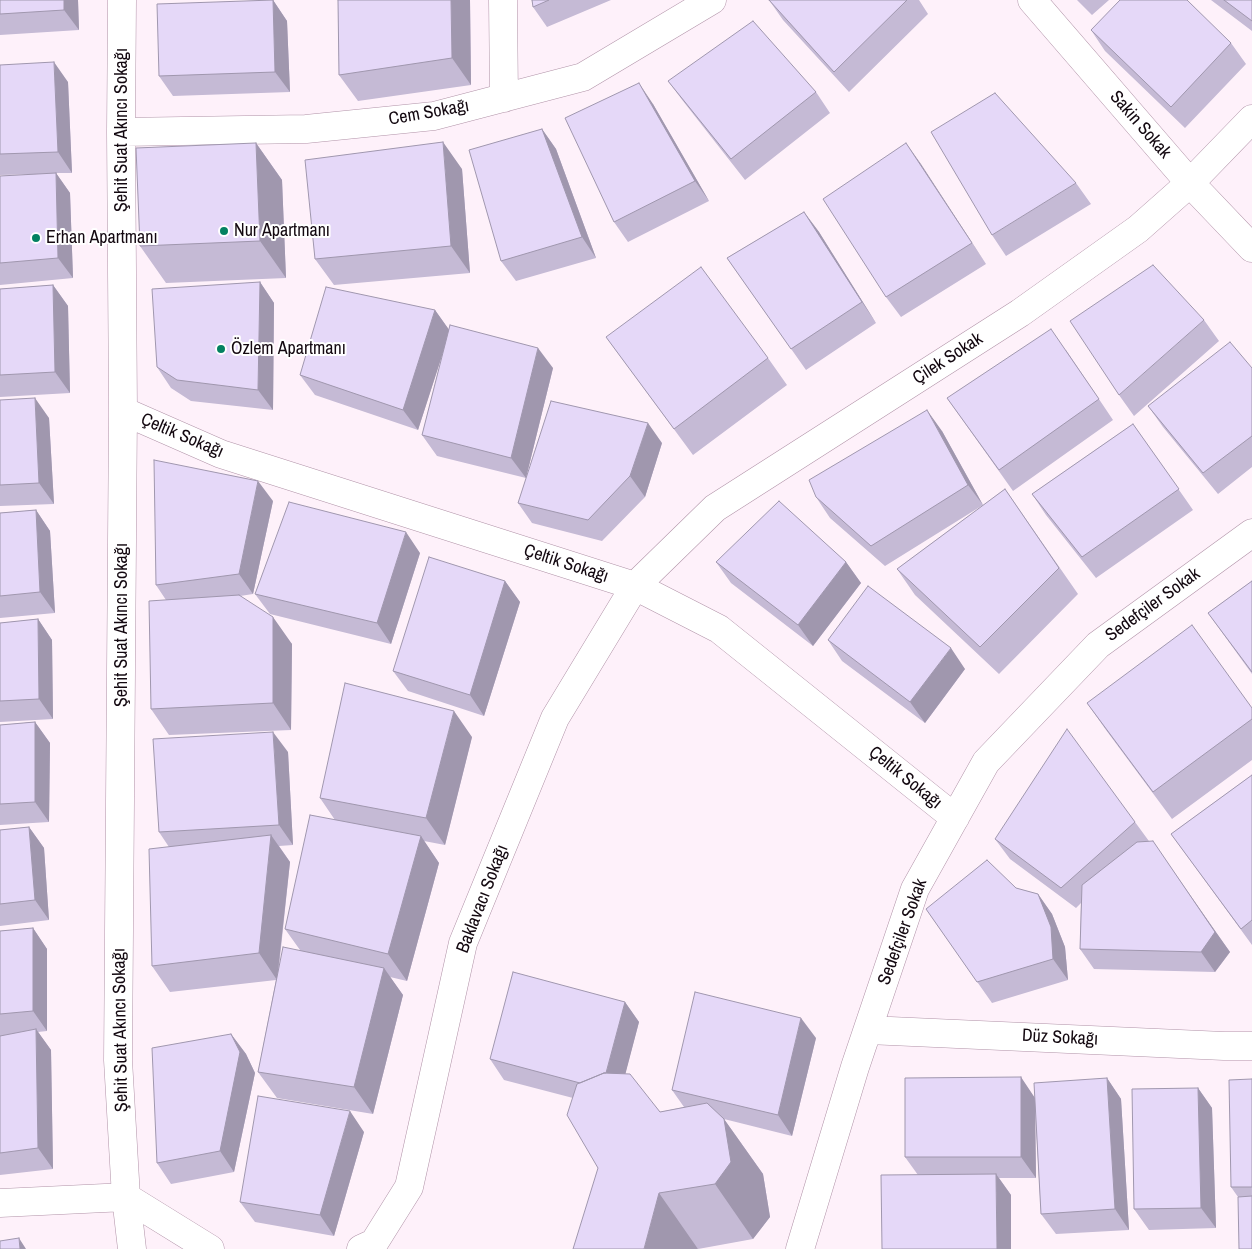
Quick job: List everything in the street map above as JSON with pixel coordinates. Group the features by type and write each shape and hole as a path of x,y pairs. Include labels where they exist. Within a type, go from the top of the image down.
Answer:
{"street":[{"name":"Şehit Suat Akıncı Sokağı","path":"122,0 123,411 118,1060 126,1197 132,1249"},
{"path":"504,0 504,98"},
{"name":"Cem Sokağı","path":"121,132 306,129 434,116 583,77 712,0"},
{"name":"Sakin Sokak","path":"1032,0 1190,183 1252,248"},
{"name":"Çilek Sokak","path":"635,586 715,508 1020,313 1138,229 1190,183 1252,119"},
{"name":"Çeltik Sokağı","path":"123,411 221,454 635,586 719,629 955,818"},
{"name":"Sedefçiler Sokak","path":"800,1249 855,1067 915,890 986,762 1098,645 1252,532"},
{"name":"Baklavacı Sokağı","path":"361,1249 374,1243 409,1187 463,943 555,718 635,586"},
{"name":"Düz Sokağı","path":"868,1030 1252,1046"},
{"path":"0,1203 126,1197 210,1249"}],"building":[{"path":"0,0 64,0 64,10 0,14"},
{"path":"273,0 275,72 159,76 157,4"},
{"path":"338,0 451,0 452,58 339,75"},
{"path":"532,0 549,0 533,7"},
{"path":"769,0 907,0 834,72"},
{"path":"1120,0 1187,0 1231,43 1171,107 1091,30"},
{"path":"1224,0 1252,0 1252,21"},
{"path":"753,21 816,92 731,159 668,81"},
{"path":"54,62 58,152 0,154 0,65"},
{"path":"639,83 695,181 614,222 565,118"},
{"path":"995,93 1076,183 992,235 931,132"},
{"path":"542,129 582,237 501,261 469,150"},
{"path":"443,142 451,246 315,259 305,160"},
{"path":"256,143 260,241 140,246 136,148"},
{"path":"906,143 972,243 886,297 823,199"},
{"name":"Erhan Apartmanı","path":"56,173 58,258 0,263 0,176"},
{"path":"804,212 862,302 791,349 727,258"},
{"path":"1153,265 1204,320 1119,395 1070,321"},
{"path":"701,267 768,358 674,429 606,337"},
{"name":"Özlem Apartmanı","path":"260,282 258,390 177,380 157,367 152,289"},
{"path":"53,285 55,372 0,375 0,289"},
{"path":"326,287 435,310 403,410 300,375"},
{"path":"450,325 538,348 511,458 422,435"},
{"path":"1051,329 1099,399 999,470 947,398"},
{"path":"1230,342 1252,368 1252,436 1203,473 1148,406"},
{"path":"35,398 39,483 0,485 0,400"},
{"path":"551,401 648,423 630,476 588,520 518,503"},
{"path":"927,410 968,485 871,546 816,497 809,480"},
{"path":"1133,424 1179,489 1082,557 1032,494"},
{"path":"154,460 258,481 239,574 156,585"},
{"path":"1005,489 1059,568 980,647 897,569"},
{"path":"779,501 846,562 798,625 716,562"},
{"path":"289,502 406,532 377,623 255,594"},
{"path":"36,510 40,592 0,596 0,513"},
{"path":"429,557 505,581 470,695 393,671"},
{"path":"1252,581 1252,672 1208,613"},
{"path":"868,586 951,648 910,702 828,640"},
{"path":"239,595 273,617 273,703 151,709 149,601"},
{"path":"38,619 39,699 0,701 0,623"},
{"path":"1192,625 1252,708 1252,719 1153,792 1087,703"},
{"path":"345,683 454,711 426,818 320,798"},
{"path":"35,722 35,802 0,804 0,725"},
{"path":"1067,729 1135,822 1061,888 995,839"},
{"path":"273,732 279,825 159,832 153,739"},
{"path":"1252,775 1252,920 1241,929 1171,834"},
{"path":"310,815 421,836 388,954 285,929"},
{"path":"29,827 35,900 0,904 0,830"},
{"path":"271,835 259,953 152,966 149,849"},
{"path":"1153,841 1215,932 1201,952 1080,949 1082,885 1137,842"},
{"path":"987,860 1016,888 1038,894 1051,927 1053,959 977,982 926,909"},
{"path":"33,928 33,1011 0,1014 0,931"},
{"path":"283,947 384,968 354,1087 258,1072"},
{"path":"513,972 625,1002 606,1073 580,1083 490,1059"},
{"path":"695,992 801,1018 778,1115 672,1090"},
{"path":"36,1029 38,1148 0,1153 0,1036"},
{"path":"231,1034 240,1052 220,1151 157,1163 152,1048"},
{"path":"604,1073 630,1074 660,1112 707,1103 724,1119 731,1162 715,1184 659,1193 644,1249 573,1249 598,1168 567,1115 577,1084"},
{"path":"1021,1077 1021,1157 905,1157 905,1078"},
{"path":"1107,1078 1115,1209 1041,1214 1034,1083"},
{"path":"1252,1079 1252,1187 1231,1187 1229,1080"},
{"path":"1198,1088 1201,1208 1134,1209 1132,1089"},
{"path":"258,1096 350,1111 320,1215 240,1202"},
{"path":"996,1174 997,1249 882,1249 881,1175"},
{"path":"1252,1196 1252,1249 1239,1249 1238,1197"},
{"path":"19,1238 20,1249 0,1249 0,1241"}],"place":[{"name":"Nur Apartmanı","path":"224,231"},
{"name":"Erhan Apartmanı","path":"36,238"},
{"name":"Özlem Apartmanı","path":"221,349"}]}
